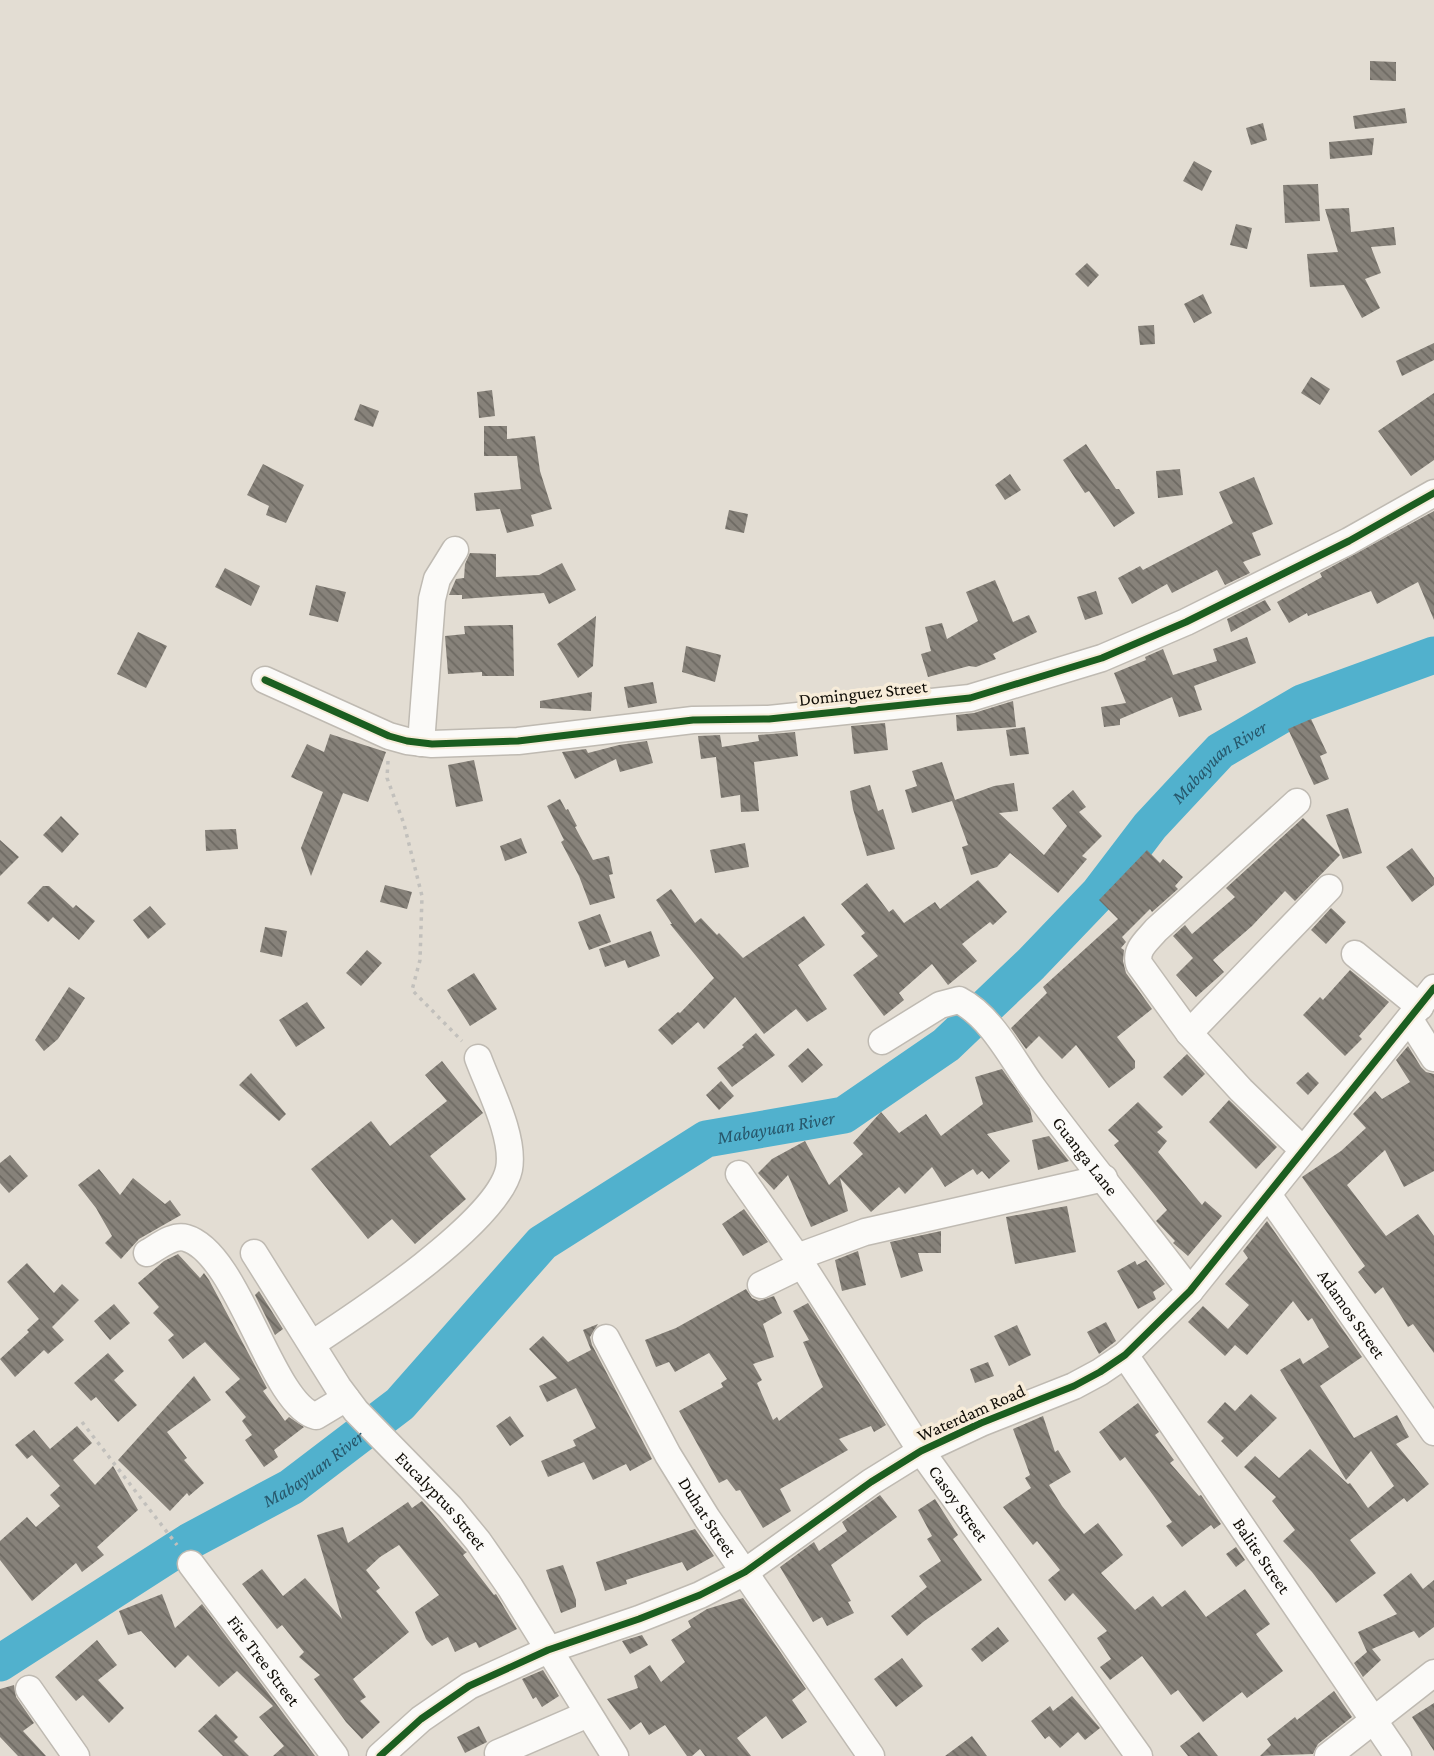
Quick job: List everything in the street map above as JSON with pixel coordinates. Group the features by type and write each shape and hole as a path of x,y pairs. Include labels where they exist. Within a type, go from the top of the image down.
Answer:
{"street":[{"name":"Dominguez Street","path":"265,680 389,736 421,743 518,741 693,720 769,719 970,698 1102,658 1174,627 1349,541 1434,493"},
{"path":"421,743 432,599 437,579 455,550"},
{"path":"1297,802 1156,930 1138,952 1139,964 1189,1033 1241,1090 1303,1150"},
{"path":"1189,1033 1329,888"},
{"path":"1355,954 1421,1005 1434,1058"},
{"name":"Guanga Lane","path":"882,1041 940,1005 959,1000 975,1012 1190,1291"},
{"name":"Waterdam Road","path":"380,1756 421,1719 469,1686 495,1672 700,1595 745,1572 872,1482 921,1451 981,1423 1074,1386 1125,1355 1190,1291 1421,1005"},
{"path":"312,1344 353,1318 414,1272 455,1239 494,1198 509,1170 508,1138 478,1058"},
{"name":"Casoy Street","path":"739,1174 800,1261 921,1451 1139,1756"},
{"path":"761,1285 800,1261 865,1232 1104,1178"},
{"name":"Adamos Street","path":"1269,1196 1434,1432"},
{"path":"147,1253 172,1239 185,1237 197,1244 214,1260 246,1312 279,1377 300,1408 307,1414 316,1416 351,1404"},
{"name":"Eucalyptus Street","path":"254,1253 351,1404 450,1507 478,1541 510,1587 615,1756"},
{"name":"Duhat Street","path":"606,1338 668,1455 707,1518 871,1756"},
{"name":"Balite Street","path":"1125,1355 1398,1756"},
{"name":"Fire Tree Street","path":"191,1564 335,1756"},
{"path":"1328,1756 1434,1673"},
{"path":"29,1689 76,1756"},
{"path":"498,1753 589,1714"}],"path":[{"path":"389,736 387,778 404,824 422,896 420,960 412,990 478,1058"},
{"path":"82,1422 163,1526"}],"building":[{"path":"1370,61 1396,62 1396,81 1370,80"},
{"path":"1405,108 1407,123 1355,129 1353,116"},
{"path":"1263,123 1267,140 1251,145 1246,128"},
{"path":"1374,138 1372,155 1330,159 1329,142"},
{"path":"1194,161 1212,171 1202,191 1183,181"},
{"path":"1318,184 1320,221 1285,223 1283,185"},
{"path":"1349,208 1351,232 1394,227 1396,245 1371,247 1381,273 1365,279 1380,308 1362,318 1344,285 1310,287 1307,254 1338,252 1325,209"},
{"path":"1236,224 1252,228 1247,249 1230,245"},
{"path":"1087,263 1099,275 1088,287 1075,274"},
{"path":"1203,294 1212,313 1194,323 1184,304"},
{"path":"1154,325 1155,344 1140,345 1138,326"},
{"path":"1434,343 1434,360 1402,376 1396,361"},
{"path":"1311,377 1330,389 1320,405 1301,393"},
{"path":"492,390 495,416 479,418 477,392"},
{"path":"1434,393 1434,460 1411,476 1378,431"},
{"path":"360,404 379,411 373,427 354,420"},
{"path":"484,426 507,426 507,439 535,436 540,471 552,509 531,515 534,526 507,533 500,509 476,511 474,493 521,489 517,456 484,456"},
{"path":"1086,444 1135,513 1114,527 1089,491 1085,493 1063,460"},
{"path":"263,464 304,485 286,523 266,515 269,506 247,495"},
{"path":"1180,469 1183,495 1158,498 1156,471"},
{"path":"1010,474 1021,490 1005,500 995,485"},
{"path":"1254,477 1273,524 1252,533 1261,555 1243,562 1250,573 1225,585 1217,570 1172,593 1167,584 1132,604 1118,578 1140,566 1143,570 1233,523 1219,492"},
{"path":"729,510 748,514 744,533 725,529"},
{"path":"1434,511 1434,620 1418,582 1377,604 1371,591 1308,616 1307,613 1289,623 1277,602 1322,577 1320,573"},
{"path":"470,553 496,554 496,577 539,575 562,563 576,590 549,604 544,593 462,599 462,595 449,595 456,579 464,578 465,564"},
{"path":"225,568 260,586 251,606 215,587"},
{"path":"995,580 1013,622 1029,615 1037,632 993,654 996,659 976,667 969,666 928,677 921,654 931,651 925,627 942,623 947,639 978,621 966,592"},
{"path":"316,585 346,592 338,622 309,615"},
{"path":"1096,591 1103,614 1085,620 1077,597"},
{"path":"1265,600 1271,610 1231,632 1227,619"},
{"path":"596,616 593,666 578,678 557,644"},
{"path":"513,625 514,676 482,676 482,672 448,674 445,636 465,634 464,626"},
{"path":"138,632 167,646 146,688 117,674"},
{"path":"1247,637 1256,663 1194,686 1202,710 1179,717 1172,697 1120,719 1120,725 1104,727 1101,707 1126,703 1114,673 1146,660 1145,657 1163,649 1173,675 1217,661 1213,649"},
{"path":"686,646 721,655 715,682 682,672"},
{"path":"653,682 657,703 628,708 624,687"},
{"path":"592,692 591,711 540,708 540,701"},
{"path":"1013,701 1016,727 957,731 956,715 974,713"},
{"path":"1311,719 1327,753 1320,756 1329,779 1314,785 1288,729"},
{"path":"885,723 888,750 854,754 851,726"},
{"path":"1025,727 1029,754 1010,756 1006,730"},
{"path":"795,732 798,756 754,762 759,811 741,812 740,795 721,798 716,757 701,759 698,736 720,735 722,747 759,741 758,735"},
{"path":"330,734 386,752 368,802 343,793 311,876 301,848 323,792 291,777 307,744 324,752"},
{"path":"647,741 653,763 620,772 616,759 575,779 562,752 586,749 588,753"},
{"path":"474,760 483,801 456,807 448,765"},
{"path":"942,762 955,800 994,786 1014,783 1018,811 999,813 1044,855 1067,826 1052,808 1073,790 1086,807 1079,812 1102,836 1082,856 1087,859 1058,893 1010,853 997,867 971,875 962,847 968,845 952,801 912,813 905,790 917,786 912,771"},
{"path":"870,785 878,811 883,809 895,849 867,856 850,791"},
{"path":"560,799 566,810 568,809 593,860 609,856 613,874 609,875 615,898 590,905 547,806"},
{"path":"1348,808 1362,853 1343,859 1326,815"},
{"path":"61,816 79,834 62,853 43,835"},
{"path":"1303,818 1340,855 1295,901 1285,891 1252,926 1213,960 1224,972 1196,997 1176,975 1193,958 1173,936 1185,925 1192,934 1235,897 1226,888"},
{"path":"236,829 238,849 206,851 205,830"},
{"path":"521,838 527,853 505,861 500,846"},
{"path":"0,840 19,857 0,876"},
{"path":"745,843 749,867 715,873 710,850"},
{"path":"1412,848 1434,878 1434,885 1412,902 1386,867"},
{"path":"1147,850 1160,863 1163,859 1183,877 1175,886 1178,889 1152,912 1150,909 1122,937 1126,942 1121,948 1124,950 1126,973 1152,1009 1117,1037 1135,1061 1135,1068 1109,1088 1076,1045 1062,1059 1039,1036 1026,1049 1011,1028 1047,993 1043,987 1118,919 1099,900"},
{"path":"978,880 1007,912 993,925 990,922 962,944 977,961 948,985 932,964 899,993 904,1000 884,1016 853,975 878,956 861,936 865,933 841,904 867,883 889,912 893,909 904,923 935,902 940,909"},
{"path":"385,885 412,892 407,909 380,902"},
{"path":"43,886 49,886 73,908 76,905 95,921 79,940 53,917 48,922 27,903"},
{"path":"671,889 695,923 701,918 743,958 804,916 825,945 798,965 827,1009 807,1022 796,1009 764,1034 735,997 704,1029 698,1022 672,1045 658,1030 680,1013 714,978 670,924 656,900"},
{"path":"150,906 166,924 148,939 133,920"},
{"path":"1331,908 1346,922 1326,944 1311,930"},
{"path":"600,914 611,942 589,950 578,922"},
{"path":"265,927 287,931 282,957 260,952"},
{"path":"651,931 660,956 628,968 625,960 605,967 599,949"},
{"path":"367,950 382,963 361,986 346,973"},
{"path":"1350,970 1389,1002 1359,1036 1362,1039 1345,1056 1303,1015 1320,997 1323,1000"},
{"path":"474,973 497,1009 470,1026 447,990"},
{"path":"69,987 85,998 58,1039 44,1051 35,1040"},
{"path":"307,1002 325,1028 296,1047 279,1020"},
{"path":"756,1033 775,1055 732,1087 717,1068 744,1047 742,1045"},
{"path":"1408,1046 1421,1067 1434,1074 1434,1171 1404,1187 1385,1150 1347,1185 1386,1236 1418,1214 1434,1236 1434,1353 1413,1324 1408,1327 1383,1287 1375,1294 1358,1272 1365,1266 1302,1177 1341,1151 1366,1128 1353,1114 1375,1091 1382,1099 1410,1082 1396,1060"},
{"path":"808,1048 823,1065 802,1083 788,1066"},
{"path":"1187,1054 1205,1074 1182,1096 1163,1077"},
{"path":"442,1061 483,1113 430,1156 466,1199 415,1244 392,1219 368,1239 311,1169 371,1121 390,1146 447,1101 425,1075"},
{"path":"1002,1069 1030,1109 1033,1122 987,1134 1010,1161 989,1179 982,1171 977,1175 973,1169 945,1187 932,1167 905,1194 899,1187 871,1212 840,1178 848,1211 811,1227 788,1175 774,1190 758,1173 772,1159 805,1141 829,1185 863,1154 853,1143 881,1112 899,1133 926,1114 941,1136 983,1104 975,1077"},
{"path":"1308,1072 1319,1083 1308,1095 1296,1083"},
{"path":"251,1073 286,1114 279,1121 239,1085"},
{"path":"721,1081 734,1096 719,1110 706,1095"},
{"path":"1229,1100 1277,1147 1256,1169 1209,1122"},
{"path":"1138,1102 1163,1127 1157,1132 1167,1141 1158,1152 1202,1205 1205,1201 1222,1216 1188,1256 1173,1243 1175,1241 1156,1221 1167,1210 1114,1145 1119,1141 1108,1130"},
{"path":"1049,1136 1069,1161 1038,1170 1032,1140"},
{"path":"10,1155 28,1176 9,1193 0,1183 0,1163"},
{"path":"99,1169 120,1195 133,1178 165,1204 170,1200 181,1215 139,1239 121,1259 105,1243 112,1236 96,1208 78,1185"},
{"path":"1067,1206 1076,1252 1015,1264 1006,1217"},
{"path":"744,1209 768,1242 743,1256 722,1224"},
{"path":"1267,1221 1362,1357 1320,1386 1354,1438 1397,1415 1409,1437 1396,1444 1429,1484 1407,1502 1404,1498 1350,1540 1376,1573 1336,1603 1283,1541 1295,1530 1272,1501 1276,1497 1244,1467 1255,1456 1279,1478 1310,1449 1348,1484 1350,1483 1368,1508 1394,1486 1371,1451 1346,1480 1280,1370 1300,1358 1303,1364 1329,1347 1312,1318 1308,1321 1293,1301 1247,1355 1235,1345 1225,1356 1188,1322 1203,1306 1228,1329 1249,1305 1225,1284 1248,1258 1243,1251"},
{"path":"941,1231 941,1253 918,1253 923,1271 901,1278 890,1242"},
{"path":"858,1251 866,1285 842,1291 835,1260"},
{"path":"178,1254 200,1278 204,1273 209,1280 267,1388 263,1391 285,1421 289,1417 304,1427 274,1450 278,1457 264,1467 245,1440 252,1435 242,1421 246,1417 225,1392 240,1379 205,1342 183,1359 168,1340 174,1335 153,1313 159,1307 138,1283 164,1261"},
{"path":"1146,1260 1165,1284 1153,1292 1156,1299 1138,1309 1117,1271 1135,1261 1137,1265"},
{"path":"27,1263 54,1293 62,1284 79,1300 52,1327 64,1340 48,1354 44,1350 15,1377 0,1359 39,1319 7,1282"},
{"path":"746,1289 752,1298 759,1301 774,1296 782,1313 763,1324 774,1357 753,1364 762,1380 757,1383 773,1420 777,1417 779,1421 823,1387 803,1342 809,1340 793,1311 808,1303 886,1425 874,1432 871,1426 839,1439 848,1450 780,1489 791,1511 763,1528 740,1490 736,1491 727,1479 719,1483 679,1411 723,1387 721,1383 727,1379 709,1353 675,1372 669,1362 656,1367 645,1340 676,1328"},
{"path":"259,1291 283,1329 275,1335 255,1295"},
{"path":"114,1304 130,1323 110,1340 94,1321"},
{"path":"1106,1322 1116,1341 1099,1354 1087,1332"},
{"path":"598,1324 590,1337 592,1345 652,1459 630,1471 626,1464 593,1480 584,1462 548,1477 541,1461 576,1446 573,1440 596,1428 576,1388 547,1402 539,1386 557,1378 529,1349 543,1336 568,1362 591,1350 583,1330"},
{"path":"1017,1325 1031,1355 1009,1366 994,1336"},
{"path":"108,1353 124,1371 114,1380 137,1405 118,1422 96,1397 91,1401 74,1383"},
{"path":"988,1362 994,1376 975,1383 970,1369"},
{"path":"194,1376 211,1400 167,1432 187,1458 184,1460 204,1483 189,1496 187,1493 170,1511 118,1460"},
{"path":"1251,1394 1277,1418 1237,1457 1221,1441 1224,1438 1207,1422 1225,1402 1235,1411"},
{"path":"1138,1403 1159,1432 1155,1435 1174,1460 1170,1463 1199,1496 1201,1495 1221,1524 1214,1529 1211,1525 1182,1547 1166,1526 1172,1522 1153,1495 1125,1457 1120,1461 1099,1432"},
{"path":"510,1416 524,1436 510,1446 496,1426"},
{"path":"1043,1416 1055,1452 1058,1450 1071,1472 1049,1485 1084,1534 1098,1523 1123,1555 1101,1573 1135,1610 1153,1596 1162,1607 1185,1590 1206,1617 1245,1589 1270,1624 1256,1634 1283,1671 1247,1698 1242,1692 1203,1722 1178,1690 1171,1695 1142,1656 1110,1680 1100,1667 1111,1659 1097,1638 1107,1631 1073,1593 1065,1601 1048,1580 1060,1570 1037,1541 1033,1545 1003,1507 1031,1488 1025,1478 1030,1475 1013,1429"},
{"path":"77,1426 92,1443 73,1460 95,1485 113,1466 138,1510 97,1547 104,1555 82,1572 76,1563 32,1601 0,1560 0,1541 27,1517 36,1527 60,1506 50,1495 60,1486 32,1455 27,1459 15,1445 34,1430 50,1449"},
{"path":"880,1495 897,1517 831,1565 851,1601 848,1602 854,1613 827,1626 822,1617 813,1622 780,1567 814,1542 819,1551 847,1531 842,1522"},
{"path":"935,1499 958,1535 953,1539 982,1580 907,1636 891,1616 927,1587 919,1576 941,1561 927,1539 932,1536 918,1510"},
{"path":"422,1501 467,1552 463,1555 494,1595 496,1594 517,1629 479,1648 476,1642 455,1652 448,1637 432,1646 426,1639 415,1612 439,1595 399,1545 380,1557 366,1570 380,1588 376,1591 409,1632 353,1679 366,1697 360,1701 380,1722 362,1739 314,1679 320,1675 299,1657 304,1652 282,1625 277,1629 242,1584 262,1569 283,1596 305,1578 342,1619 317,1535 343,1527 348,1543 408,1502 412,1508"},
{"path":"695,1529 714,1556 687,1571 682,1562 626,1580 627,1584 605,1591 596,1562"},
{"path":"1236,1547 1245,1560 1236,1567 1226,1554"},
{"path":"563,1565 576,1607 561,1613 546,1570"},
{"path":"1411,1573 1423,1589 1434,1580 1434,1627 1419,1638 1414,1631 1372,1649 1381,1660 1363,1677 1354,1663 1367,1652 1358,1632 1397,1614 1383,1595"},
{"path":"162,1594 175,1628 202,1604 315,1756 273,1756 284,1746 259,1717 273,1706 237,1671 219,1687 188,1655 175,1668 141,1631 128,1635 119,1611"},
{"path":"743,1598 806,1689 792,1700 807,1722 782,1739 766,1716 737,1738 751,1756 705,1756 700,1749 692,1756 687,1756 665,1725 649,1735 641,1722 630,1730 607,1699 638,1688 634,1676 650,1665 661,1682 685,1662 671,1640 691,1627 688,1621 707,1609"},
{"path":"998,1627 1009,1641 982,1662 971,1649"},
{"path":"642,1635 648,1645 630,1654 622,1641"},
{"path":"97,1640 117,1665 98,1680 124,1708 109,1723 83,1695 76,1701 55,1677"},
{"path":"902,1658 923,1686 896,1707 874,1679"},
{"path":"543,1670 559,1696 542,1707 536,1697 533,1699 522,1679"},
{"path":"14,1685 16,1697 34,1723 23,1731 46,1756 18,1756 0,1737 0,1689"},
{"path":"1334,1691 1352,1717 1318,1744 1313,1754 1260,1756 1271,1745 1267,1739"},
{"path":"1072,1696 1100,1728 1085,1740 1078,1732 1060,1748 1049,1736 1045,1739 1031,1721 1050,1706 1053,1711"},
{"path":"1434,1703 1434,1751 1412,1717"},
{"path":"216,1714 238,1737 234,1741 249,1756 223,1756 198,1731"},
{"path":"479,1726 487,1742 465,1753 457,1737"},
{"path":"1199,1732 1218,1756 1188,1756 1180,1746"},
{"path":"972,1736 987,1756 945,1756"}],"waterway":[{"name":"Mabayuan River","path":"0,1663 190,1541 291,1487 400,1404 542,1243 706,1139 844,1115 946,1045 1031,964 1099,893 1150,826 1220,751 1302,703 1434,655"}],"cycle path":[{"path":"265,680 389,736 432,744 518,741 693,720 769,719 970,698 1102,658 1186,622 1349,541 1434,493"},
{"path":"380,1756 421,1719 469,1686 548,1650 700,1595 745,1572 871,1482 921,1451 981,1423 1074,1386 1125,1355 1190,1291 1434,988"}]}
